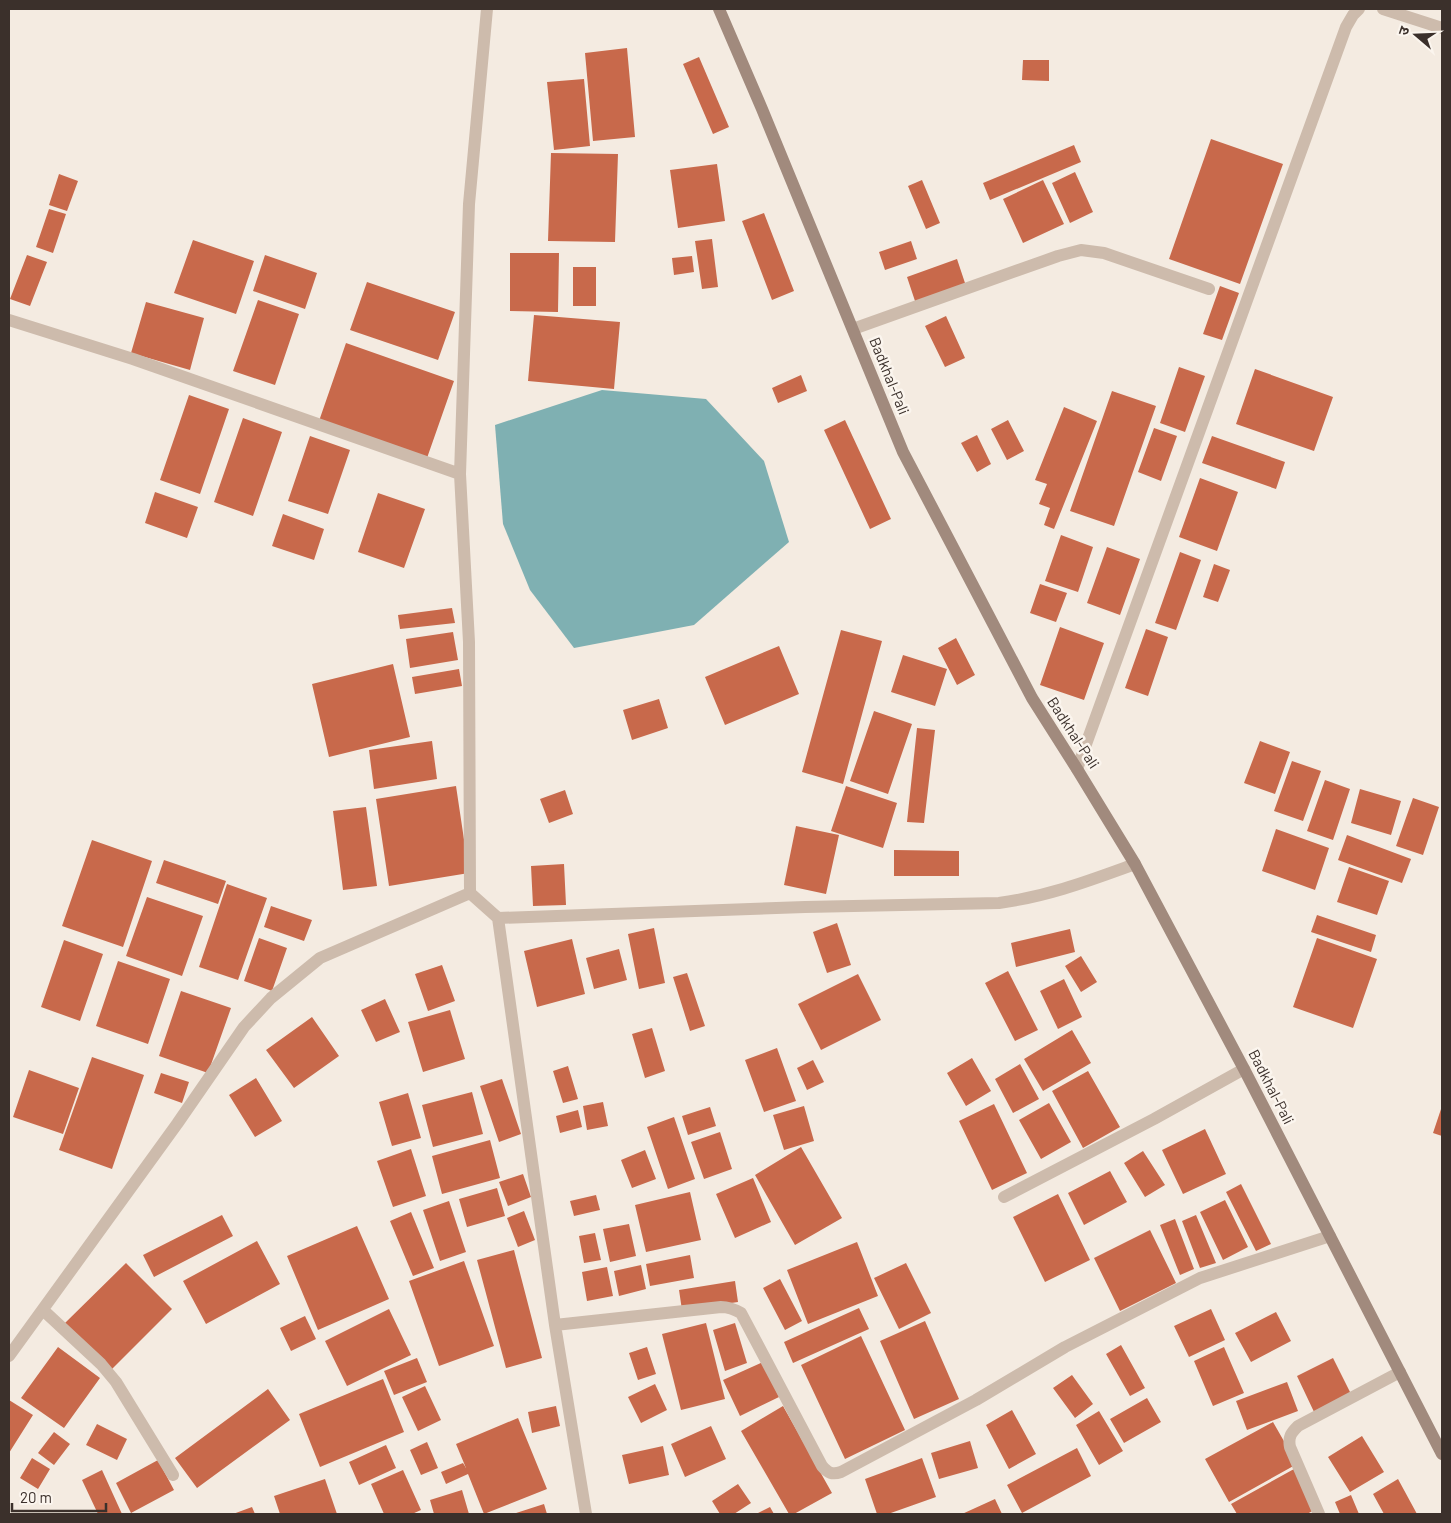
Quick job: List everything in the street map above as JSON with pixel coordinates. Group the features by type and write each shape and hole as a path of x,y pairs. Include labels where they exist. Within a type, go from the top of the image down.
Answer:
{"street":[{"path":"486,9 469,204 460,474 470,642 470,893 498,918 555,1324 586,1514"},
{"name":"Badkhal-Pali","path":"719,9 903,452 1032,698 1135,864 1244,1069 1442,1454"},
{"path":"1077,768 1343,36 1353,15 1359,9"},
{"path":"1383,9 1442,28"},
{"path":"853,330 1058,256 1081,250 1104,253 1209,290"},
{"path":"9,320 133,359 460,474"},
{"path":"498,918 805,907 1000,903 1028,899 1059,891 1135,864"},
{"path":"9,1356 177,1124 244,1027 271,998 320,958 470,893"},
{"path":"1004,1197 1154,1119 1244,1069"},
{"path":"555,1324 721,1307 735,1309 741,1313 822,1466 828,1472 834,1474 976,1400 1065,1346 1200,1278 1330,1236"},
{"path":"43,1310 101,1364 116,1382 173,1475"},
{"path":"1319,1514 1290,1447 1289,1439 1291,1433 1298,1426 1400,1372"}],"water":[{"path":"602,390 706,399 764,461 789,542 694,625 574,648 530,590 503,524 495,425"}],"building":[{"path":"627,48 635,137 593,141 585,53"},
{"path":"699,57 729,127 713,134 683,64"},
{"path":"1023,60 1049,60 1049,81 1022,80"},
{"path":"584,79 590,146 554,150 547,82"},
{"path":"1211,139 1283,164 1240,284 1169,259"},
{"path":"1074,145 1081,162 990,200 983,183"},
{"path":"551,153 618,154 615,242 548,241"},
{"path":"717,164 725,221 678,228 670,170"},
{"path":"1075,172 1093,212 1070,223 1052,183"},
{"path":"59,174 78,181 67,211 49,205"},
{"path":"922,180 940,223 926,229 908,186"},
{"path":"1043,180 1064,224 1023,243 1003,199"},
{"path":"49,209 66,214 53,253 36,247"},
{"path":"764,213 794,291 772,300 742,221"},
{"path":"712,239 718,287 702,289 695,241"},
{"path":"193,240 254,261 236,314 174,293"},
{"path":"911,241 917,259 885,270 879,252"},
{"path":"510,253 559,253 558,312 510,311"},
{"path":"27,255 47,262 30,306 10,299"},
{"path":"265,255 317,273 305,309 253,291"},
{"path":"692,256 694,272 674,275 672,258"},
{"path":"957,259 966,286 916,304 907,277"},
{"path":"573,267 596,267 596,306 573,306"},
{"path":"367,282 455,312 438,360 350,330"},
{"path":"1220,286 1239,293 1222,340 1203,334"},
{"path":"258,300 299,314 275,385 233,371"},
{"path":"146,302 204,318 190,370 131,353"},
{"path":"534,315 620,322 614,389 528,381"},
{"path":"946,316 965,358 945,367 925,326"},
{"path":"346,343 454,381 427,458 319,421"},
{"path":"1179,367 1205,376 1185,432 1160,423"},
{"path":"1255,369 1333,397 1314,451 1236,424"},
{"path":"801,375 807,391 778,403 772,388"},
{"path":"1112,391 1156,406 1114,526 1070,511"},
{"path":"189,395 229,409 200,494 160,480"},
{"path":"1064,407 1097,421 1054,529 1044,525 1050,508 1039,504 1047,484 1035,480"},
{"path":"243,418 282,432 253,516 214,502"},
{"path":"845,420 891,519 870,529 824,430"},
{"path":"1008,420 1024,451 1007,460 991,429"},
{"path":"1154,428 1177,436 1161,481 1138,472"},
{"path":"977,435 991,464 977,472 961,443"},
{"path":"310,436 350,450 328,514 288,501"},
{"path":"1212,436 1285,462 1276,489 1202,463"},
{"path":"1200,478 1238,492 1217,551 1179,537"},
{"path":"155,492 198,507 187,538 145,523"},
{"path":"378,493 425,509 404,568 358,552"},
{"path":"283,514 324,529 314,560 272,546"},
{"path":"1061,535 1093,547 1078,592 1045,581"},
{"path":"1107,547 1140,559 1120,615 1087,603"},
{"path":"1180,552 1201,560 1176,630 1155,623"},
{"path":"1214,564 1230,570 1218,602 1203,597"},
{"path":"1040,584 1067,593 1056,622 1030,613"},
{"path":"452,608 455,623 400,629 398,615"},
{"path":"1060,627 1104,643 1084,700 1040,685"},
{"path":"1146,629 1168,637 1148,696 1125,688"},
{"path":"841,630 882,641 843,784 802,772"},
{"path":"453,632 458,660 410,668 406,639"},
{"path":"956,638 975,675 957,685 938,648"},
{"path":"779,646 799,694 725,725 705,677"},
{"path":"903,655 947,669 935,706 891,692"},
{"path":"393,664 410,737 329,757 312,684"},
{"path":"459,669 462,686 415,694 412,677"},
{"path":"659,699 668,728 632,740 623,710"},
{"path":"874,711 912,724 888,794 850,781"},
{"path":"917,728 935,730 924,823 907,822"},
{"path":"432,741 437,779 374,789 369,750"},
{"path":"1260,741 1290,752 1275,794 1244,783"},
{"path":"1292,761 1321,771 1303,821 1274,811"},
{"path":"1325,780 1350,789 1333,840 1307,831"},
{"path":"456,786 469,873 389,886 376,799"},
{"path":"846,786 897,803 883,848 831,831"},
{"path":"1360,789 1401,801 1391,835 1351,823"},
{"path":"565,790 573,814 549,823 540,799"},
{"path":"1413,798 1439,807 1423,855 1396,846"},
{"path":"366,807 377,886 343,890 333,811"},
{"path":"796,826 839,835 826,894 784,885"},
{"path":"1276,829 1329,848 1315,890 1262,871"},
{"path":"1347,835 1411,859 1402,883 1338,860"},
{"path":"92,840 152,861 123,947 62,926"},
{"path":"894,850 959,851 959,876 894,876"},
{"path":"164,860 226,881 218,904 156,883"},
{"path":"564,864 566,905 533,906 531,866"},
{"path":"1349,867 1389,881 1377,915 1337,902"},
{"path":"227,884 267,898 238,980 199,967"},
{"path":"147,897 203,916 182,976 126,956"},
{"path":"271,906 312,920 304,941 264,927"},
{"path":"1317,915 1376,935 1371,952 1311,932"},
{"path":"837,923 851,965 827,973 813,932"},
{"path":"654,928 665,983 639,989 628,934"},
{"path":"1070,929 1075,952 1016,967 1011,943"},
{"path":"259,938 287,948 272,991 244,981"},
{"path":"1317,938 1377,959 1353,1028 1293,1007"},
{"path":"572,939 585,994 537,1007 524,951"},
{"path":"64,940 103,954 80,1021 41,1007"},
{"path":"619,949 627,980 594,989 586,958"},
{"path":"1081,956 1097,982 1081,992 1065,966"},
{"path":"118,961 170,979 148,1044 96,1026"},
{"path":"442,965 455,1001 428,1011 415,974"},
{"path":"1008,971 1038,1030 1015,1041 985,983"},
{"path":"687,973 705,1026 690,1031 673,977"},
{"path":"858,974 881,1020 821,1050 798,1004"},
{"path":"1064,979 1082,1017 1058,1029 1040,991"},
{"path":"181,991 231,1008 208,1073 159,1056"},
{"path":"385,999 400,1032 376,1042 361,1010"},
{"path":"450,1010 465,1059 423,1072 408,1022"},
{"path":"312,1017 339,1056 294,1088 266,1050"},
{"path":"652,1028 665,1071 645,1078 632,1034"},
{"path":"1072,1030 1091,1063 1043,1091 1024,1059"},
{"path":"777,1048 796,1101 764,1112 745,1060"},
{"path":"92,1057 144,1075 112,1169 59,1150"},
{"path":"972,1058 991,1091 966,1106 947,1073"},
{"path":"813,1060 824,1082 807,1090 797,1068"},
{"path":"1020,1064 1039,1099 1013,1113 995,1079"},
{"path":"568,1066 578,1099 563,1103 553,1071"},
{"path":"29,1070 79,1088 63,1134 13,1117"},
{"path":"1088,1071 1120,1127 1083,1148 1052,1091"},
{"path":"161,1073 189,1082 182,1103 154,1093"},
{"path":"256,1078 282,1121 255,1137 229,1095"},
{"path":"502,1079 521,1134 499,1142 480,1086"},
{"path":"472,1092 483,1134 433,1147 422,1105"},
{"path":"408,1093 421,1138 392,1146 379,1102"},
{"path":"603,1102 608,1126 587,1130 583,1106"},
{"path":"1049,1103 1071,1142 1041,1159 1019,1120"},
{"path":"994,1104 1027,1173 992,1190 959,1121"},
{"path":"804,1106 814,1141 784,1150 773,1115"},
{"path":"1442,1106 1442,1136 1433,1133"},
{"path":"710,1107 716,1126 688,1135 682,1116"},
{"path":"578,1110 582,1127 560,1133 556,1116"},
{"path":"674,1117 695,1179 668,1189 647,1127"},
{"path":"1205,1129 1226,1174 1183,1194 1162,1150"},
{"path":"720,1132 732,1169 704,1179 691,1142"},
{"path":"490,1140 500,1178 442,1194 432,1156"},
{"path":"801,1147 842,1218 795,1245 755,1175"},
{"path":"411,1149 426,1196 393,1207 377,1161"},
{"path":"645,1150 656,1179 632,1188 621,1160"},
{"path":"1143,1151 1165,1185 1145,1197 1124,1163"},
{"path":"1110,1171 1127,1202 1084,1225 1068,1193"},
{"path":"523,1174 531,1197 508,1206 499,1182"},
{"path":"753,1178 771,1222 735,1238 716,1194"},
{"path":"1241,1184 1271,1244 1256,1251 1226,1192"},
{"path":"497,1188 505,1216 467,1227 459,1199"},
{"path":"690,1192 701,1240 646,1252 635,1205"},
{"path":"1058,1194 1090,1260 1045,1282 1013,1217"},
{"path":"596,1195 600,1210 574,1216 570,1201"},
{"path":"1225,1200 1248,1247 1223,1260 1200,1212"},
{"path":"449,1201 466,1252 440,1261 423,1210"},
{"path":"524,1211 535,1240 518,1247 507,1218"},
{"path":"411,1212 434,1268 413,1276 390,1221"},
{"path":"222,1215 233,1236 154,1277 143,1255"},
{"path":"1196,1215 1216,1263 1200,1268 1182,1221"},
{"path":"1175,1219 1194,1269 1180,1275 1160,1225"},
{"path":"629,1224 636,1256 610,1262 603,1229"},
{"path":"357,1226 389,1299 318,1330 287,1256"},
{"path":"1150,1230 1176,1283 1120,1311 1094,1258"},
{"path":"595,1233 601,1260 584,1263 579,1236"},
{"path":"257,1241 280,1284 206,1324 183,1281"},
{"path":"857,1242 878,1296 808,1324 787,1270"},
{"path":"514,1250 542,1358 506,1368 477,1260"},
{"path":"690,1255 694,1278 650,1286 646,1264"},
{"path":"464,1261 494,1346 439,1366 409,1281"},
{"path":"126,1263 172,1309 111,1370 65,1323"},
{"path":"906,1263 931,1313 899,1329 874,1278"},
{"path":"641,1265 646,1289 619,1296 614,1271"},
{"path":"607,1267 613,1296 587,1301 582,1272"},
{"path":"780,1279 802,1321 785,1330 763,1288"},
{"path":"735,1281 738,1302 682,1310 679,1290"},
{"path":"859,1308 869,1329 793,1363 784,1342"},
{"path":"389,1309 411,1355 347,1386 325,1341"},
{"path":"1211,1309 1225,1340 1189,1357 1174,1326"},
{"path":"1276,1312 1291,1341 1251,1362 1235,1333"},
{"path":"305,1316 316,1339 291,1351 280,1328"},
{"path":"925,1321 959,1399 914,1419 880,1341"},
{"path":"706,1323 725,1399 681,1410 662,1334"},
{"path":"735,1323 747,1363 725,1371 713,1330"},
{"path":"861,1336 905,1430 845,1459 801,1365"},
{"path":"1121,1345 1145,1388 1130,1396 1106,1354"},
{"path":"58,1347 100,1378 64,1428 21,1398"},
{"path":"647,1347 656,1374 638,1380 629,1353"},
{"path":"1224,1347 1244,1393 1213,1406 1194,1361"},
{"path":"417,1358 427,1382 394,1395 384,1371"},
{"path":"1333,1358 1352,1396 1315,1414 1297,1376"},
{"path":"763,1362 779,1397 740,1416 723,1380"},
{"path":"1072,1375 1093,1404 1075,1418 1053,1388"},
{"path":"383,1379 404,1432 320,1467 299,1414"},
{"path":"1287,1382 1298,1411 1247,1430 1236,1401"},
{"path":"655,1384 667,1410 641,1423 628,1397"},
{"path":"425,1386 441,1420 418,1431 402,1397"},
{"path":"268,1389 290,1420 197,1488 175,1458"},
{"path":"1147,1398 1161,1422 1124,1443 1110,1419"},
{"path":"9,1400 33,1415 9,1453"},
{"path":"556,1406 560,1426 532,1433 528,1412"},
{"path":"783,1406 832,1493 794,1514 789,1514 741,1431"},
{"path":"1012,1410 1036,1454 1009,1469 986,1425"},
{"path":"1099,1411 1123,1451 1099,1465 1076,1425"},
{"path":"518,1418 547,1489 484,1514 468,1474 446,1484 441,1472 463,1463 466,1468 456,1444"},
{"path":"1273,1422 1297,1464 1229,1502 1205,1459"},
{"path":"97,1424 127,1439 117,1460 86,1445"},
{"path":"711,1426 726,1459 685,1477 671,1444"},
{"path":"54,1432 70,1444 54,1465 38,1453"},
{"path":"1362,1436 1384,1472 1350,1492 1328,1457"},
{"path":"970,1441 978,1468 939,1479 931,1453"},
{"path":"427,1442 438,1468 421,1475 410,1450"},
{"path":"386,1445 396,1468 359,1485 349,1462"},
{"path":"663,1446 669,1475 629,1484 622,1455"},
{"path":"1077,1448 1091,1476 1022,1513 1007,1485"},
{"path":"32,1458 50,1469 38,1489 20,1478"},
{"path":"922,1458 936,1497 888,1514 877,1514 865,1479"},
{"path":"158,1460 174,1490 131,1513 116,1483"},
{"path":"1294,1469 1316,1509 1307,1514 1237,1514 1231,1504"},
{"path":"102,1470 122,1514 98,1514 82,1480"},
{"path":"403,1470 421,1510 412,1514 384,1514 371,1484"},
{"path":"325,1479 337,1514 280,1514 274,1496"},
{"path":"1398,1479 1417,1514 1384,1514 1373,1494"},
{"path":"738,1484 751,1503 734,1514 720,1514 712,1501"},
{"path":"462,1490 469,1514 434,1514 430,1500"},
{"path":"1351,1495 1359,1514 1340,1514 1335,1502"},
{"path":"995,1499 1002,1514 962,1514"},
{"path":"544,1504 547,1514 513,1514"},
{"path":"252,1507 255,1514 233,1514"},
{"path":"770,1507 774,1514 756,1514"}]}
